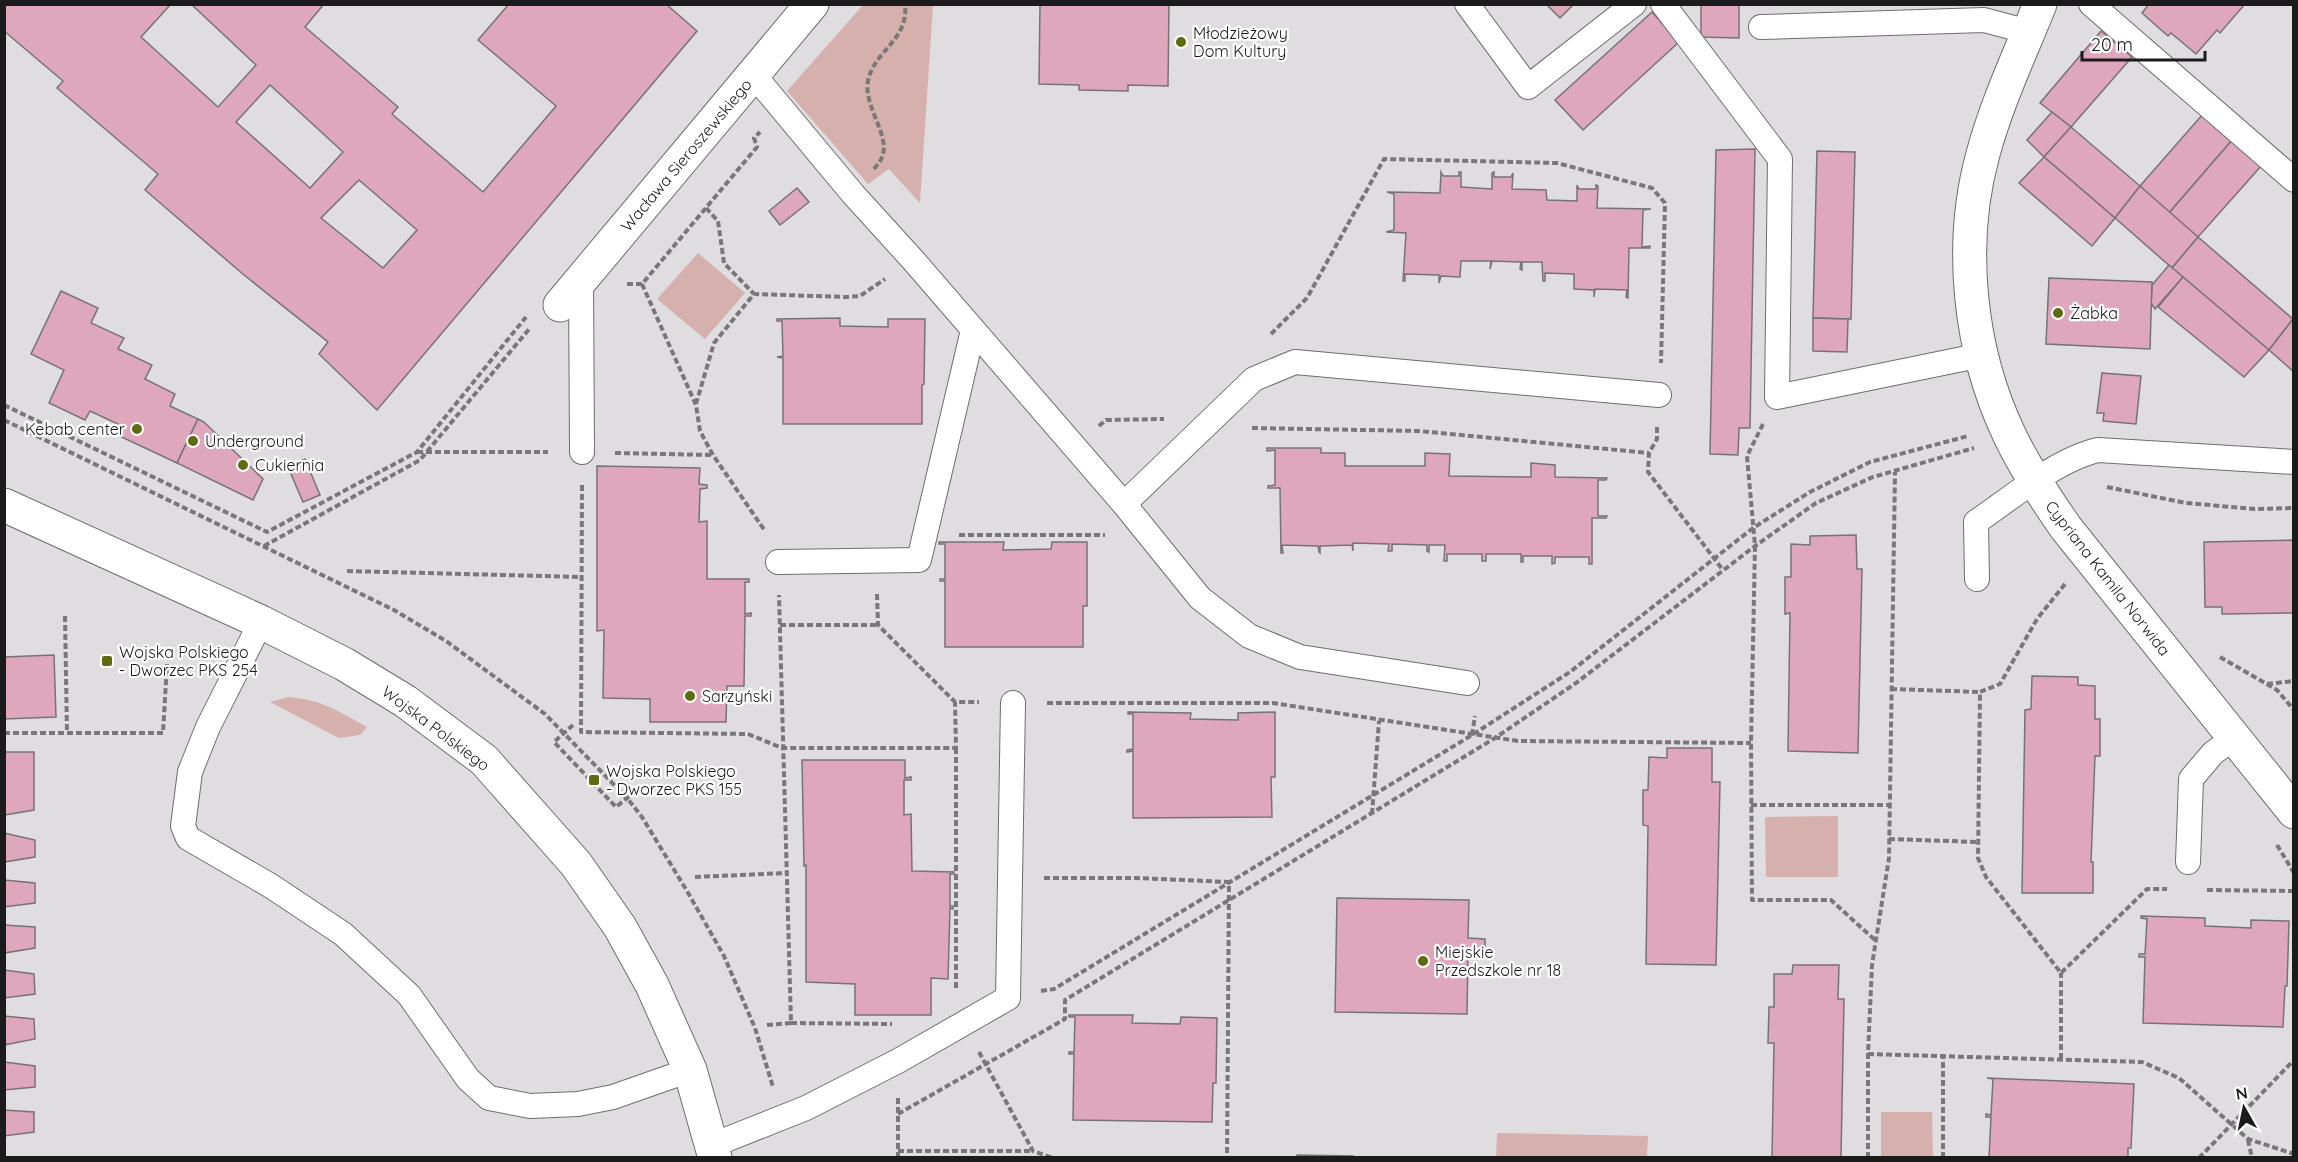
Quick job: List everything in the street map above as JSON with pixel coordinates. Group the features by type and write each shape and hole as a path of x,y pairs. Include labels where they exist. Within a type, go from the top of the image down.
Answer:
{"street":[{"name":"Wacława Sieroszewskiego","path":"547,307 581,280 753,75 804,7"},
{"name":"Cypriana Kamila Norwida","path":"2034,18 1997,111 1983,155 1972,212 1970,268 1976,321 1991,389 2006,427 2046,475 2066,528 2294,812"},
{"name":"Wojska Polskiego","path":"4,505 261,622 344,664 405,701 484,760 576,864 620,927 652,985 690,1070 714,1151"}],"lane":[{"path":"1467,4 1528,87 1634,4"},
{"path":"1663,4 1780,159 1777,397 1982,355"},
{"path":"2091,4 2294,180"},
{"path":"1761,27 2034,18"},
{"path":"753,75 846,186 1124,504 1200,597 1249,636 1299,657 1467,683"},
{"path":"581,280 582,452"},
{"path":"778,562 920,560 974,330"},
{"path":"1124,504 1254,379 1295,362 1659,395"},
{"path":"1977,579 1976,522 2081,454 2098,450 2294,462"},
{"path":"261,622 208,727 190,772 183,826 188,838 271,886 343,934 409,996 468,1079 489,1098 530,1106 578,1104 613,1097 690,1070"},
{"path":"714,1151 898,1061 1008,998 1013,702"},
{"path":"2188,862 2191,779 2213,753 2234,738"}],"path":[{"path":"873,171 882,157 884,145 869,100 868,82 875,64 900,35 906,14 905,4"},
{"path":"1266,338 1307,298 1384,159 1557,163 1652,188 1665,203 1657,439 1649,453 1648,472 1723,570"},
{"path":"706,208 718,221 724,262 754,294 860,296 913,260"},
{"path":"642,284 696,405 700,431 713,455 777,548 791,1023 767,1025"},
{"path":"696,405 714,343 754,294"},
{"path":"264,546 420,460 548,305 547,307"},
{"path":"4,405 267,532 417,452 547,307"},
{"path":"1075,448 1106,420 1184,419 1265,429 1419,431 1649,453"},
{"path":"4,420 394,610 446,641 545,714 627,798 676,872 724,956 755,1028 782,1118"},
{"path":"898,1114 1065,1019 1065,1000 1495,738 1575,683 1755,546 1816,503 1873,477 1972,449 2006,427"},
{"path":"1008,998 1054,989 1472,735 1570,672 1753,528 1810,492 1870,462 2006,427"},
{"path":"582,452 581,732 748,734 782,748 956,748"},
{"path":"1747,456 1755,546 1751,743 1752,900 1831,900 1876,941"},
{"path":"1868,1158 1868,1054 1872,965 1889,858 1895,472"},
{"path":"2046,475 2186,503 2254,509 2294,508"},
{"path":"926,535 1149,535"},
{"path":"876,561 878,625 955,702 956,1002"},
{"path":"347,571 581,577"},
{"path":"1892,689 1980,692 2000,684 2037,619 2071,576"},
{"path":"65,616 68,733"},
{"path":"779,626 878,625"},
{"path":"2212,650 2277,690 2294,710"},
{"path":"4,733 163,733 167,663"},
{"path":"2267,684 2294,681"},
{"path":"1980,692 1978,858 1986,877 2061,973 2061,1059"},
{"path":"955,702 1273,703 1518,741 1751,743"},
{"path":"1372,814 1379,721"},
{"path":"573,725 554,742 616,807 637,790"},
{"path":"1751,805 1889,805"},
{"path":"1889,838 1978,842"},
{"path":"695,877 786,873"},
{"path":"1010,879 1136,878 1229,882"},
{"path":"1227,1158 1229,882"},
{"path":"2061,973 2147,889 2169,889"},
{"path":"2203,890 2294,891"},
{"path":"1868,1054 2142,1062 2179,1078 2248,1139 2294,1154"},
{"path":"1943,1056 1943,1158"},
{"path":"2199,1158 2294,1060"},
{"path":"2248,1139 2252,1158"},
{"path":"898,1151 1033,1151"}],"shaded area":[{"path":"863,5 933,5 920,203 889,169 868,184 787,91"},
{"path":"698,253 745,293 705,339 657,299"},
{"path":"289,697 321,704 367,727 360,735 339,738 270,702"},
{"path":"1838,816 1838,877 1766,877 1765,817"},
{"path":"1881,1112 1932,1112 1933,1157 1881,1157"},
{"path":"1497,1133 1648,1136 1647,1157 1496,1157"}],"building":[{"path":"4,4 171,4 141,37 218,107 256,65 191,4 324,4 305,27 398,107 392,114 483,192 556,106 478,40 509,4 666,4 697,31 377,410 319,354 328,342 244,275 145,190 158,174 57,88 63,81 4,31","holes":["270,85 343,152 310,188 236,122","359,180 417,230 383,268 321,218"]},
{"path":"1040,4 1169,4 1168,86 1128,85 1128,91 1079,90 1079,85 1039,84"},
{"path":"1546,4 1574,4 1560,18"},
{"path":"1701,4 1739,4 1739,38 1701,37"},
{"path":"2149,4 2245,4 2220,33 2217,30 2196,54 2171,33 2168,36 2142,13"},
{"path":"1652,12 1679,42 1583,130 1555,100"},
{"path":"2101,31 2132,57 2071,127 2040,103"},
{"path":"2052,112 2071,127 2044,157 2027,140"},
{"path":"2203,114 2233,139 2169,213 2140,186"},
{"path":"2071,127 2140,186 2115,218 2044,157"},
{"path":"2233,139 2262,165 2198,237 2169,213"},
{"path":"1755,149 1750,428 1739,428 1738,455 1710,454 1716,150"},
{"path":"1817,151 1855,152 1851,319 1813,318"},
{"path":"2044,157 2115,218 2092,246 2019,183"},
{"path":"1441,172 1443,176 1459,176 1461,172 1461,187 1492,189 1492,173 1494,172 1494,177 1511,177 1513,173 1512,189 1546,190 1547,200 1577,201 1577,185 1579,189 1596,189 1596,185 1598,186 1597,208 1651,209 1643,210 1642,247 1650,246 1650,248 1629,248 1628,298 1626,297 1627,290 1595,289 1594,297 1594,290 1574,289 1574,274 1545,273 1545,281 1543,281 1542,262 1522,262 1522,270 1520,269 1521,262 1492,261 1490,269 1491,261 1461,261 1460,277 1441,276 1439,283 1439,275 1405,274 1405,281 1403,281 1406,233 1386,232 1394,230 1394,194 1387,192 1440,193"},
{"path":"2140,186 2198,237 2172,268 2115,218"},
{"path":"797,188 809,202 780,225 769,211"},
{"path":"2198,237 2293,319 2269,350 2172,268"},
{"path":"2169,265 2183,277 2155,309 2151,303 2152,285"},
{"path":"2183,277 2269,350 2244,377 2158,307"},
{"path":"2049,278 2152,282 2150,349 2046,344"},
{"path":"61,291 98,308 91,323 124,338 118,349 152,365 145,379 175,394 170,406 198,419 177,463 115,434 120,425 90,411 85,420 49,403 64,370 31,354"},
{"path":"840,318 840,326 888,327 888,319 925,319 922,424 783,424 783,358 777,357 783,356 782,321 777,321 777,319"},
{"path":"1813,318 1848,319 1847,352 1813,351"},
{"path":"2294,319 2294,372 2269,350"},
{"path":"2102,373 2141,376 2136,424 2103,421 2104,413 2097,413"},
{"path":"198,419 204,422 263,479 253,500 177,463"},
{"path":"1267,448 1321,448 1321,453 1345,453 1345,466 1425,466 1425,453 1450,454 1449,476 1531,477 1531,463 1555,465 1555,477 1607,478 1598,480 1598,516 1607,516 1606,518 1592,518 1592,564 1589,564 1589,557 1555,557 1555,563 1552,564 1552,556 1523,556 1523,562 1521,562 1521,554 1486,554 1486,561 1482,561 1482,554 1447,554 1447,561 1444,561 1445,545 1429,545 1429,552 1427,545 1392,544 1392,551 1388,551 1389,544 1353,543 1353,551 1352,545 1320,546 1320,553 1318,546 1282,545 1283,553 1281,553 1280,488 1268,488 1268,486 1275,485 1275,450 1267,451"},
{"path":"305,459 320,495 303,502 288,467"},
{"path":"597,466 700,468 699,484 707,485 707,488 700,489 699,522 707,521 707,579 749,579 749,582 745,582 745,614 751,613 751,616 745,616 744,686 727,686 726,722 650,722 650,699 603,698 604,630 597,631"},
{"path":"1856,535 1857,569 1862,569 1858,753 1788,751 1790,613 1785,614 1785,577 1791,577 1791,544 1810,545 1810,536"},
{"path":"2294,540 2294,613 2222,614 2222,607 2205,607 2204,542"},
{"path":"939,542 1004,542 1003,550 1051,549 1052,542 1087,542 1087,606 1083,606 1083,647 945,647 945,581 940,581 940,579 945,579 945,544 939,544"},
{"path":"54,655 56,717 4,719 4,657"},
{"path":"2032,676 2078,677 2078,685 2095,686 2095,719 2100,719 2100,756 2095,756 2091,862 2093,862 2093,893 2022,893 2025,710 2031,709"},
{"path":"1128,712 1191,713 1190,719 1238,720 1238,713 1275,712 1275,777 1271,777 1272,817 1133,818 1133,751 1127,752 1127,750 1133,749 1133,714 1128,714"},
{"path":"1667,748 1712,748 1712,782 1720,782 1716,965 1646,964 1648,826 1643,825 1643,790 1648,790 1649,757 1667,758"},
{"path":"4,752 34,752 34,810 4,815"},
{"path":"802,760 905,760 905,778 911,777 911,780 904,780 904,815 911,814 912,871 954,872 950,874 950,906 953,906 953,909 950,908 948,979 931,978 931,1015 855,1015 855,984 806,982 806,865 804,866"},
{"path":"4,833 35,840 35,857 4,862"},
{"path":"4,880 35,883 35,903 4,907"},
{"path":"1337,898 1469,900 1468,938 1485,939 1485,957 1468,956 1467,1014 1335,1012"},
{"path":"2141,916 2205,918 2205,926 2251,928 2251,920 2289,921 2283,1027 2143,1023 2145,957 2139,957 2139,954 2145,954 2147,919"},
{"path":"4,925 35,927 35,948 4,953"},
{"path":"1793,965 1839,965 1838,999 1844,999 1841,1158 1772,1158 1774,1043 1768,1043 1769,1007 1774,1007 1774,974 1792,974"},
{"path":"4,970 34,974 35,994 4,998"},
{"path":"1069,1015 1133,1015 1132,1023 1180,1024 1181,1017 1217,1018 1216,1083 1213,1083 1212,1122 1073,1120 1074,1054 1069,1054 1069,1052 1074,1052 1075,1017 1069,1017"},
{"path":"4,1016 34,1019 35,1039 4,1045"},
{"path":"4,1062 35,1066 35,1087 4,1090"},
{"path":"1987,1078 2134,1084 2131,1148 2128,1148 2128,1158 1989,1158 1991,1117 1986,1117 1986,1114 1991,1115 1993,1079"},
{"path":"4,1110 34,1112 34,1132 4,1136"},
{"path":"1297,1155 1354,1156 1297,1158"}],"place":[{"name":"Młodzieżowy Dom Kultury","path":"1181,42"},
{"name":"Żabka","path":"2058,313"},
{"name":"Kebab center","path":"137,429"},
{"name":"Underground","path":"193,441"},
{"name":"Cukiernia","path":"243,465"},
{"name":"Wojska Polskiego - Dworzec PKS 254","path":"107,661"},
{"name":"Sarzyński","path":"690,696"},
{"name":"Wojska Polskiego - Dworzec PKS 155","path":"594,780"},
{"name":"Miejskie Przedszkole nr 18","path":"1423,961"}]}
